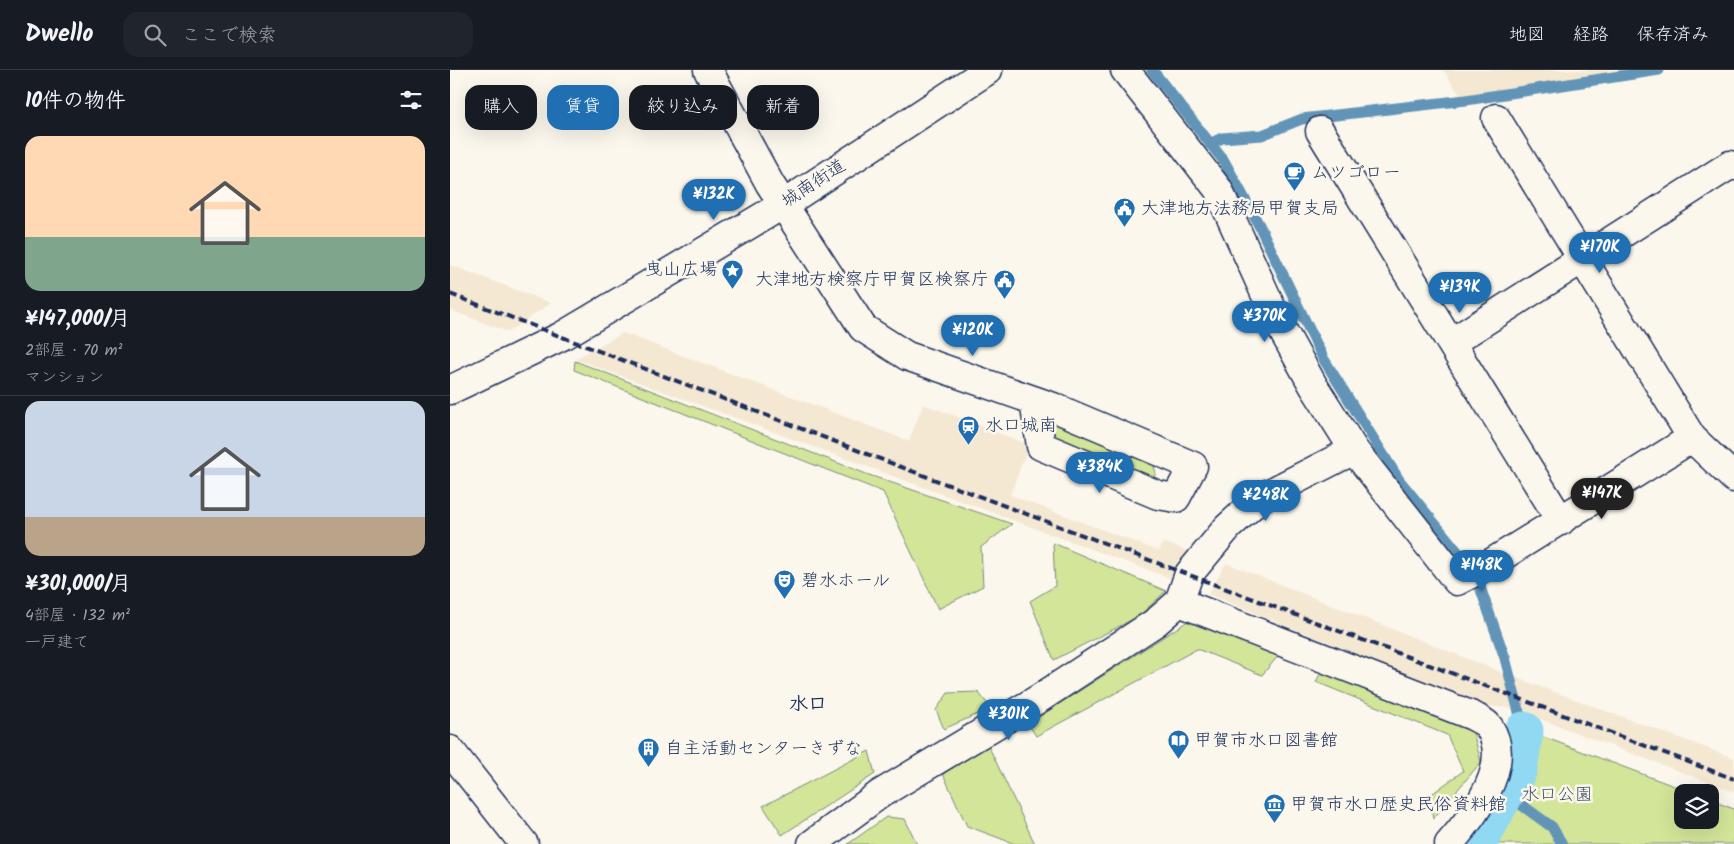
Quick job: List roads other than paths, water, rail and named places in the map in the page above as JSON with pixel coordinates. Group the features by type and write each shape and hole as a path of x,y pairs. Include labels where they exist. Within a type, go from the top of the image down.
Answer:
{"street":[{"path":"708,70 770,184 863,328 907,356 1034,401 1193,466 1176,498 1158,495 1041,446 1034,401"},
{"name":"城南街道","path":"450,390 562,336 784,204 988,70"},
{"path":"1125,70 1218,189 1277,320 1313,384 1354,450 1457,581 1488,566 1692,438"},
{"path":"1496,118 1692,438 1730,464"},
{"path":"1320,131 1561,521"},
{"path":"1452,342 1730,166 1734,166"},
{"path":"812,844 880,794 1040,698 1156,622 1180,602 1189,574 1228,527 1260,498 1354,450"},
{"path":"1180,602 1473,716 1489,726 1496,744 1494,776 1465,826 1449,844"},
{"path":"450,750 524,844"}],"waterway":[{"path":"1152,70 1224,161 1260,227 1323,358 1399,480 1475,573 1505,658 1524,731"},
{"path":"1210,144 1222,138 1262,135 1302,119 1466,100 1659,70"},
{"path":"1477,844 1518,769 1524,731"},
{"path":"1505,793 1552,827 1562,844"}],"railway":[{"path":"450,294 901,467 1734,779"}],"place":[{"name":"ムツゴロー","path":"1295,192"},
{"name":"大津地方法務局甲賀支局","path":"1125,228"},
{"name":"曳山広場","path":"733,289"},
{"name":"大津地方検察庁甲賀区検察庁","path":"1005,299"},
{"name":"水口城南","path":"969,445"},
{"name":"碧水ホール","path":"785,600"},
{"name":"甲賀市水口図書館","path":"1178,760"},
{"name":"自主活動センターきずな","path":"649,768"},
{"name":"甲賀市水口歴史民俗資料館","path":"1274,824"}],"district":[{"name":"水口","path":"808,705"}],"park label":[{"name":"水口公園","path":"1557,795"}]}
